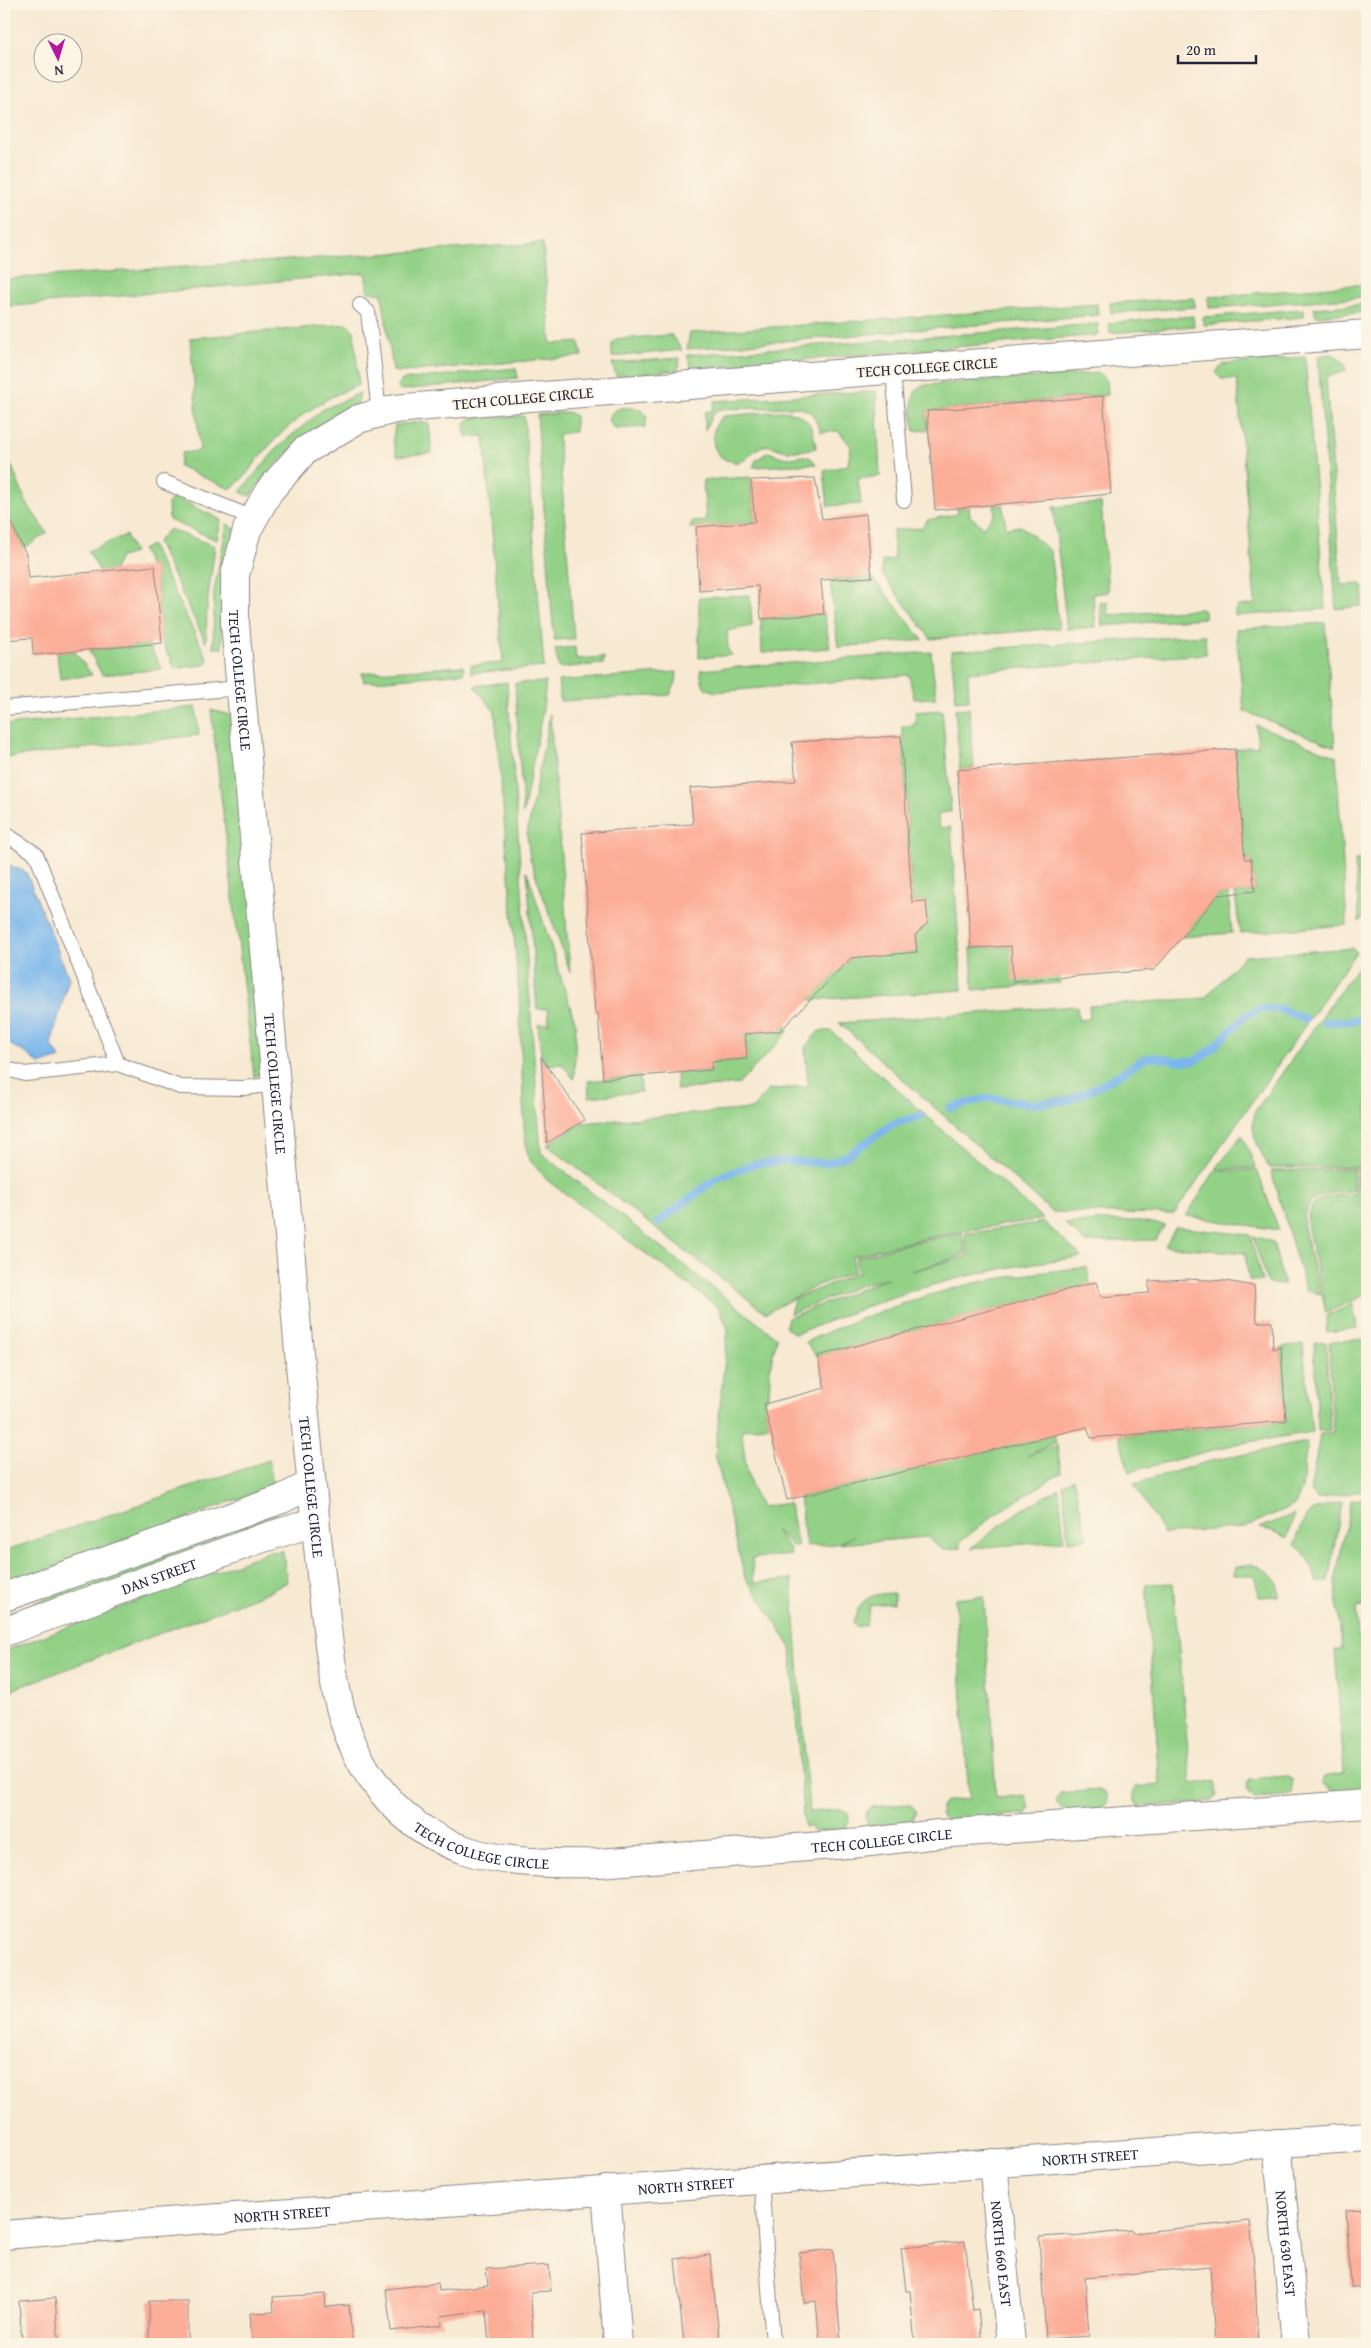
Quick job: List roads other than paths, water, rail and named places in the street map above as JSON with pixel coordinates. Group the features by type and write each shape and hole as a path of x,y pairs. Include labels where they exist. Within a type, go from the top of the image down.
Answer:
{"street":[{"name":"TECH COLLEGE CIRCLE","path":"1367,334 527,397 395,409 358,419 304,451 269,491 253,518 247,530 235,575 235,623 311,1484 334,1684 344,1722 356,1752 369,1775 402,1812 423,1830 469,1853 500,1860 526,1863 598,1863 938,1834 1367,1804"},
{"name":"DAN STREET","path":"4,1597 282,1499 311,1484"},
{"name":"DAN STREET","path":"4,1632 251,1542 315,1522"},
{"name":"NORTH STREET","path":"4,2236 606,2190 1367,2136"},
{"name":"NORTH 630 EAST","path":"1277,2143 1296,2344"},
{"name":"NORTH 660 EAST","path":"993,2163 1011,2344"},
{"path":"606,2190 618,2344"}],"lane":[{"path":"360,305 368,312 380,413"},
{"path":"893,370 904,500"},
{"path":"164,482 253,518"},
{"path":"4,708 241,688"},
{"path":"4,833 36,854 118,1064"},
{"path":"4,1068 25,1074 118,1064 180,1087 244,1088 276,1084"},
{"path":"762,2180 773,2344"}],"water":[{"path":"4,863 26,872 69,978 51,1044 60,1058 40,1065 27,1054 4,1041"}],"waterway":[{"path":"950,1108 988,1098 1033,1104 1070,1100 1105,1083 1144,1059 1155,1057 1175,1061 1195,1061 1210,1051 1246,1015 1260,1009 1280,1009 1305,1019"},
{"path":"1325,1022 1367,1018"},
{"path":"658,1222 717,1178 754,1164 787,1161 827,1163 846,1156 893,1124 921,1116"}]}
